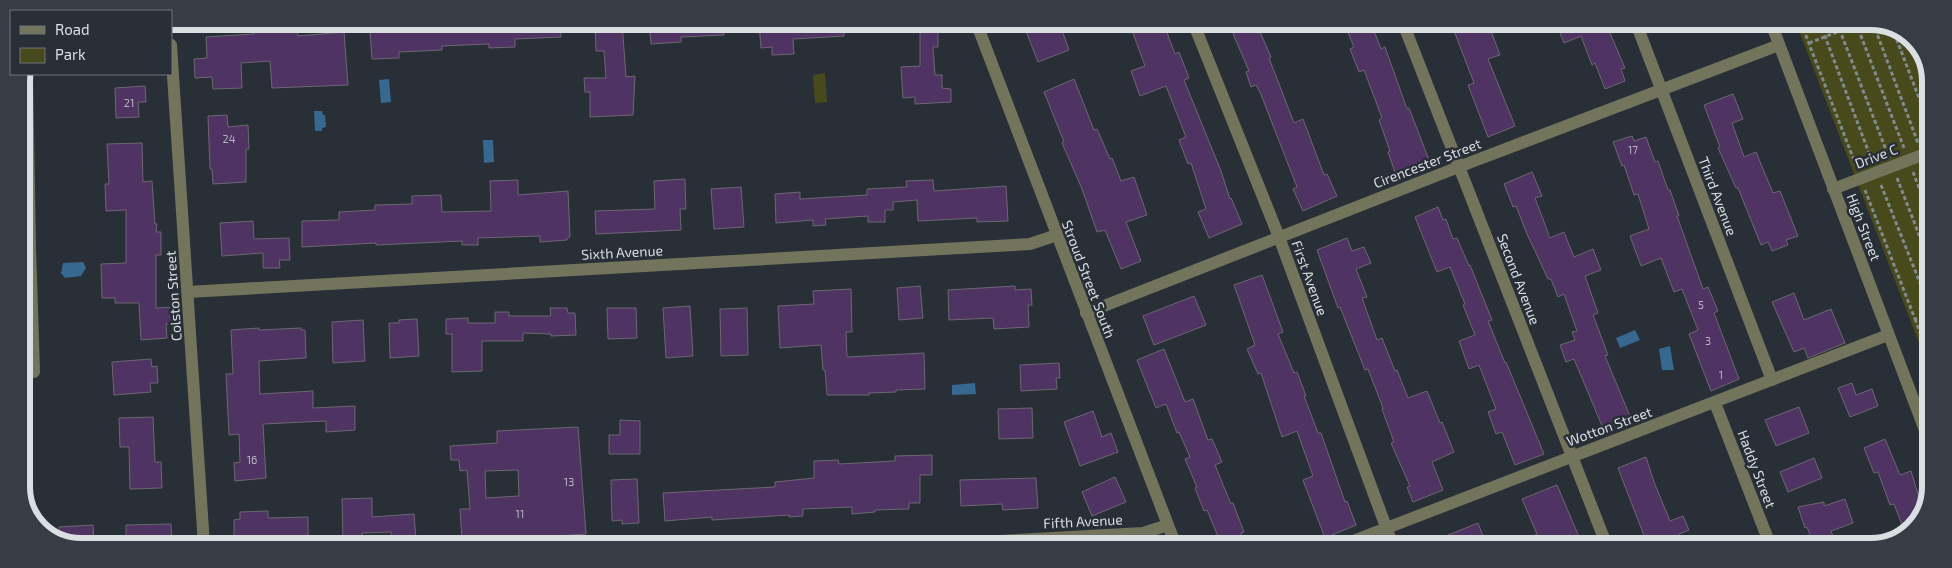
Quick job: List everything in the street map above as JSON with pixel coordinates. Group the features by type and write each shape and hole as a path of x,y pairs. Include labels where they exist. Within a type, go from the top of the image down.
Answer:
{"street":[{"name":"Stroud Street South","path":"979,30 1173,538"},
{"name":"First Avenue","path":"1195,30 1279,237 1390,538"},
{"name":"Second Avenue","path":"1406,30 1604,538"},
{"name":"Third Avenue","path":"1639,30 1772,380"},
{"name":"High Street","path":"1774,30 1922,422"},
{"name":"Cirencester Street","path":"1086,313 1459,166 1780,44"},
{"name":"Colston Street","path":"172,60 204,538"},
{"name":"Drive C","path":"1833,189 1922,155"},
{"name":"Sixth Avenue","path":"188,292 1030,244 1057,235"},
{"path":"30,248 34,372"},
{"name":"Wotton Street","path":"1360,538 1888,335"},
{"name":"Haddy Street","path":"1715,403 1768,538"},
{"name":"Fifth Avenue","path":"1053,538 1143,533 1168,525"}],"path":[{"path":"1804,30 1922,338"},
{"path":"1822,30 1922,288"},
{"path":"1860,30 1922,196"},
{"path":"1876,30 1922,141"},
{"path":"1809,43 1840,31 1922,243"},
{"path":"1896,37 1922,106"},
{"path":"1915,319 1922,317"}],"green space":[{"path":"1799,30 1878,30 1891,34 1905,43 1918,61 1922,77 1922,351"},
{"path":"825,73 827,102 815,103 813,75"}],"water":[{"path":"389,79 391,102 381,103 379,80"},
{"path":"314,111 322,111 323,115 325,115 326,127 322,128 322,131 315,131"},
{"path":"483,140 493,140 494,162 484,163"},
{"path":"83,262 86,268 81,276 65,278 61,273 63,263"},
{"path":"1635,330 1640,340 1620,348 1616,338"},
{"path":"1670,346 1674,370 1662,370 1659,349"},
{"path":"975,383 976,394 952,395 952,385"}],"building":[{"path":"297,30 298,36 344,32 348,85 272,88 270,61 241,63 242,88 213,89 212,77 195,78 194,59 207,58 206,37 254,34 253,32"},
{"path":"561,30 561,37 515,39 515,47 489,48 489,44 442,46 442,50 399,52 399,58 372,59 370,32"},
{"path":"595,30 623,30 626,77 635,76 633,115 590,117 590,92 585,92 584,78 606,78 604,51 596,51"},
{"path":"650,30 724,30 724,35 681,37 681,42 651,44"},
{"path":"760,30 844,30 844,36 793,39 794,54 772,55 772,47 761,48"},
{"path":"920,30 938,30 938,47 933,47 935,75 942,75 942,88 951,89 951,102 915,104 915,97 903,98 901,67 920,66"},
{"path":"1062,30 1069,50 1038,62 1026,31"},
{"path":"1132,30 1166,30 1175,54 1179,52 1189,78 1184,80 1221,171 1230,199 1242,224 1209,238 1198,212 1206,209 1191,163 1188,164 1179,140 1186,137 1166,86 1140,96 1131,71 1145,66"},
{"path":"1231,30 1259,30 1271,57 1269,58 1294,123 1303,119 1324,175 1327,174 1337,196 1303,211 1293,189 1297,187 1260,92 1256,85 1251,87 1246,72 1249,71"},
{"path":"1347,30 1374,30 1381,49 1385,47 1407,109 1409,108 1431,165 1397,178 1379,120 1382,118 1364,70 1359,72 1350,49 1354,47"},
{"path":"1454,30 1491,30 1500,55 1488,59 1515,126 1488,137 1468,85 1474,83"},
{"path":"1559,30 1609,30 1625,68 1621,69 1625,81 1605,89 1595,63 1592,65 1581,36 1564,43"},
{"path":"1074,79 1094,130 1097,129 1121,181 1134,177 1147,215 1126,222 1141,261 1121,269 1105,230 1097,232 1044,92"},
{"path":"145,86 146,102 138,102 139,117 116,118 115,88"},
{"path":"1733,94 1743,119 1732,123 1744,157 1756,152 1773,193 1780,191 1798,236 1786,240 1788,245 1772,251 1768,242 1761,245 1738,188 1736,188 1718,148 1720,147 1704,105"},
{"path":"227,115 228,127 248,125 249,149 246,149 246,182 213,184 212,169 210,169 208,116"},
{"path":"1632,136 1634,141 1646,137 1655,162 1658,161 1668,190 1670,190 1679,216 1677,216 1703,289 1708,287 1718,311 1714,313 1739,379 1711,391 1689,334 1698,330 1682,289 1674,292 1661,258 1641,266 1630,236 1649,229 1638,194 1634,195 1624,165 1622,166 1613,142"},
{"path":"142,143 143,182 152,181 155,224 157,224 156,232 161,232 161,255 156,255 156,308 172,307 173,324 166,324 167,338 141,340 139,303 115,303 115,298 102,298 101,264 126,263 126,210 106,211 105,184 109,184 107,144"},
{"path":"1532,172 1542,196 1535,198 1550,238 1564,232 1574,257 1593,249 1601,270 1585,276 1598,313 1593,315 1608,355 1605,356 1632,421 1605,433 1574,359 1566,362 1560,345 1575,340 1572,332 1577,331 1564,294 1558,297 1551,279 1548,279 1516,206 1513,207 1504,184"},
{"path":"685,179 686,209 680,209 681,230 596,234 595,211 655,209 654,181"},
{"path":"518,180 518,195 568,191 570,236 567,240 540,242 540,236 478,238 478,245 462,245 462,241 302,247 302,221 339,220 339,212 375,210 375,205 412,204 412,196 441,195 442,212 491,211 490,181"},
{"path":"933,180 934,191 1006,186 1008,221 977,222 977,218 918,221 917,200 893,202 893,210 885,210 885,222 868,222 868,216 825,219 826,225 813,226 813,220 776,223 775,194 800,192 800,199 867,195 867,189 907,187 906,181"},
{"path":"741,187 744,227 714,229 711,189"},
{"path":"1438,207 1443,220 1446,219 1453,239 1457,238 1470,265 1492,320 1488,321 1544,454 1515,465 1502,432 1496,434 1488,412 1496,409 1479,365 1469,369 1459,341 1475,335 1463,305 1465,304 1450,267 1437,272 1415,217"},
{"path":"253,221 254,239 289,238 290,260 279,260 280,268 263,268 263,253 222,256 220,223"},
{"path":"1347,238 1352,251 1364,247 1371,263 1356,269 1367,297 1362,298 1377,340 1382,338 1408,398 1427,391 1454,452 1432,462 1443,490 1413,502 1407,487 1410,486 1391,443 1394,442 1383,408 1368,369 1365,370 1340,307 1338,308 1317,250"},
{"path":"1262,275 1283,332 1278,334 1294,373 1297,372 1318,433 1321,433 1345,502 1347,501 1356,525 1325,538 1303,480 1313,476 1297,431 1282,437 1261,373 1258,374 1247,349 1255,345 1234,285"},
{"path":"920,286 923,318 899,320 897,288"},
{"path":"1015,286 1015,290 1031,289 1032,305 1028,305 1029,327 994,329 993,318 949,320 948,290"},
{"path":"851,289 852,332 846,332 847,357 924,353 925,389 896,390 896,392 869,393 869,395 827,395 821,345 780,348 778,306 814,304 813,291"},
{"path":"1794,293 1804,320 1831,309 1845,343 1808,358 1804,348 1794,352 1772,302"},
{"path":"1194,296 1206,325 1154,345 1143,316"},
{"path":"690,306 693,356 666,358 663,308"},
{"path":"550,308 567,308 568,313 575,313 576,335 551,336 551,334 523,333 523,341 482,341 482,371 452,372 452,334 446,334 446,319 468,318 468,323 495,323 495,312 509,312 509,316 551,316"},
{"path":"607,308 636,308 637,338 608,339"},
{"path":"747,308 748,355 721,356 720,309"},
{"path":"417,319 419,356 390,358 389,323 399,323 399,320"},
{"path":"363,320 365,361 333,363 332,322"},
{"path":"259,328 259,330 301,328 301,330 305,330 306,358 259,361 260,394 313,391 313,408 355,406 355,430 326,432 326,421 263,424 266,478 235,481 234,463 240,462 239,434 229,435 226,374 233,374 231,330"},
{"path":"1164,349 1185,402 1193,399 1208,440 1212,439 1222,462 1215,465 1231,504 1233,503 1244,532 1241,533 1243,538 1219,538 1207,510 1204,511 1195,488 1197,487 1185,459 1190,457 1179,432 1177,433 1166,404 1156,408 1137,360"},
{"path":"151,359 152,367 157,366 158,383 150,383 151,392 114,395 112,362"},
{"path":"1059,363 1060,378 1056,378 1057,389 1021,391 1020,365"},
{"path":"1852,383 1856,395 1872,389 1878,406 1850,417 1838,388"},
{"path":"1799,407 1809,433 1776,446 1765,420"},
{"path":"1032,408 1033,438 999,439 998,409"},
{"path":"1093,411 1102,437 1111,433 1118,452 1080,466 1064,422"},
{"path":"153,417 155,462 161,462 162,488 130,489 129,447 120,447 119,418"},
{"path":"620,420 640,421 640,454 609,454 609,435 620,435"},
{"path":"578,427 586,534 527,538 512,538 512,536 462,538 460,509 470,509 467,470 460,471 459,460 451,460 450,446 497,443 497,431","holes":["518,470 519,496 486,498 485,471"]},
{"path":"1885,439 1900,475 1911,471 1920,501 1913,515 1903,527 1894,504 1890,505 1878,472 1874,473 1864,448"},
{"path":"932,455 932,475 920,475 920,503 909,503 909,509 875,510 875,512 852,514 852,507 803,509 803,516 789,517 789,515 712,520 712,517 665,521 663,493 775,487 775,482 814,478 814,461 838,460 839,464 895,461 895,456"},
{"path":"1646,457 1670,521 1683,516 1689,530 1679,534 1681,538 1645,538 1618,468"},
{"path":"1814,458 1822,478 1788,492 1780,472"},
{"path":"1115,477 1126,502 1092,516 1082,492"},
{"path":"1036,478 1038,508 1003,510 1002,504 961,506 960,480"},
{"path":"637,479 639,523 622,524 622,520 612,521 611,480"},
{"path":"1557,485 1580,538 1534,538 1533,536 1537,534 1522,499"},
{"path":"372,498 372,517 414,514 416,538 392,538 391,532 362,533 362,538 343,538 342,499"},
{"path":"1845,499 1853,523 1831,531 1834,538 1811,538 1807,527 1805,528 1798,507 1824,502 1824,506"},
{"path":"268,511 268,518 308,517 308,538 234,538 234,520 240,519 240,512"},
{"path":"1478,523 1484,538 1441,538"},
{"path":"171,524 172,538 126,538 126,525"},
{"path":"93,525 94,538 74,538 59,533 59,527"}]}
